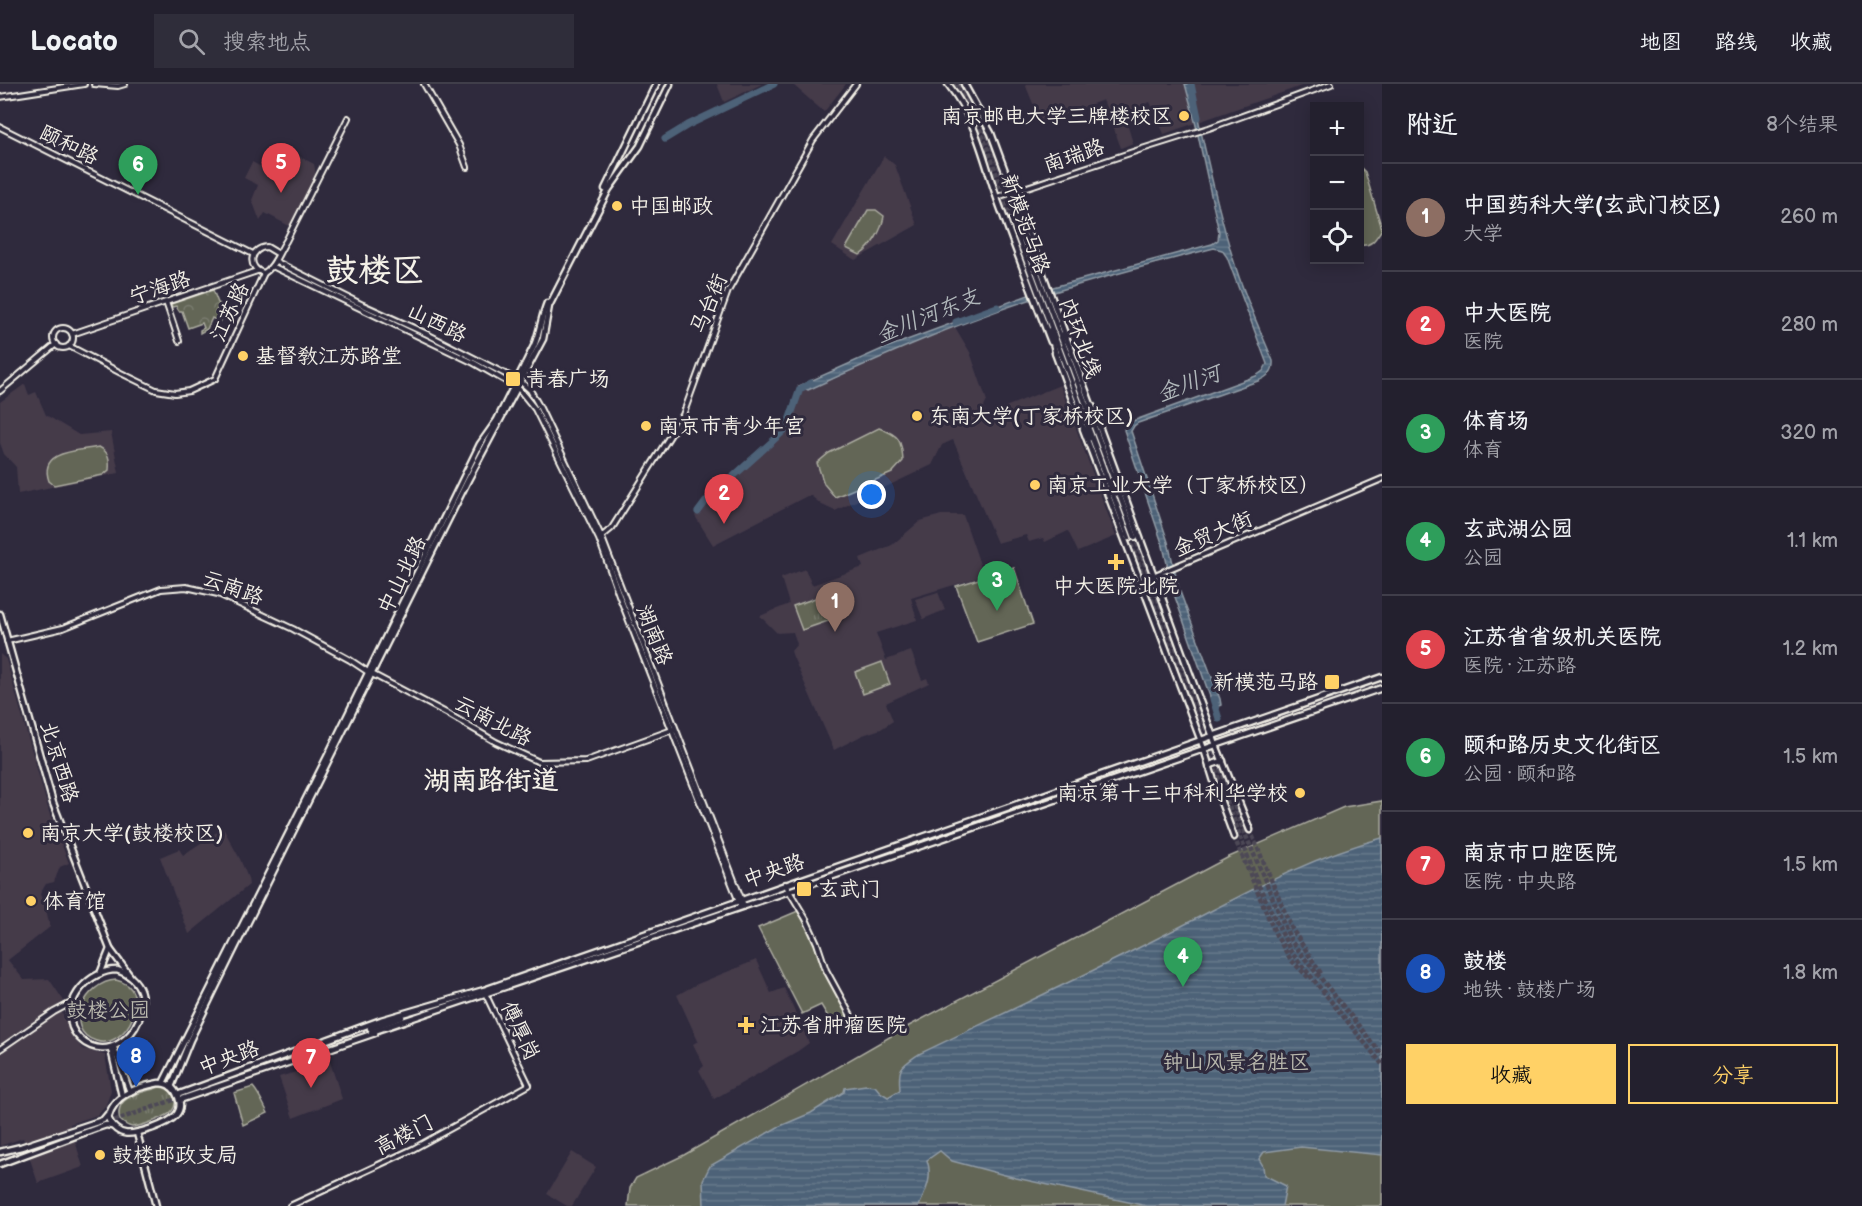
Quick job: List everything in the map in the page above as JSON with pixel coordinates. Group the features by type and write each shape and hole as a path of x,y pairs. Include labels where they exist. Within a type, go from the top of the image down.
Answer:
{"main road":[{"name":"中山北路","path":"519,381 538,337 541,317 546,305 656,84"},
{"name":"中山北路","path":"171,1087 190,1040 370,673 519,381 543,339 549,306 609,189 640,146 670,84"},
{"name":"新模范马路","path":"948,84 958,96 979,138 997,198 1204,749 1234,837"},
{"name":"新模范马路","path":"964,84 991,133 1046,279 1049,307 1072,350 1203,711 1250,830"},
{"name":"内环北线","path":"1099,448 1055,318 1049,307 1035,282 1015,220 1043,285 1049,307 1099,448 1132,538"},
{"path":"1049,307 1056,355"},
{"path":"1055,318 1072,350"},
{"path":"1092,406 1099,448"},
{"path":"1080,420 1099,448"},
{"name":"北京西路","path":"0,614 53,803 110,949 130,975"},
{"path":"163,1083 370,673"},
{"name":"中央路","path":"1382,677 785,884 485,992 420,1015 370,1030 485,992 743,907 1382,688"},
{"path":"1192,720 1202,718 1203,711"},
{"path":"1209,767 1223,762"},
{"path":"100,974 110,949"},
{"path":"115,970 130,975 142,990 142,1008 138,1024 112,1048 92,1047 79,1037 72,1027 73,1005 80,988 100,974 115,970"},
{"name":"中央路","path":"178,1097 381,1020 485,992"},
{"name":"中央路","path":"178,1097 388,1029 420,1015"},
{"path":"112,1048 130,1092"},
{"path":"112,1048 122,1096"},
{"path":"0,1152 103,1120 122,1096 154,1084 163,1083 171,1087 178,1097 179,1110 173,1119 137,1133 124,1133 106,1125 0,1164"},
{"path":"110,1112 108,1118 112,1126"},
{"path":"137,1133 156,1206"}],"street":[{"path":"0,97 84,84"},
{"path":"94,84 125,84"},
{"path":"424,84 459,145 467,167"},
{"name":"马台街","path":"601,538 612,528 683,415 728,291 813,140 856,84"},
{"name":"南瑞路","path":"997,198 1209,128 1331,84"},
{"name":"江苏路","path":"69,345 156,390 175,393 189,391 214,379 264,273 272,266 286,241 348,118"},
{"name":"颐和路","path":"0,127 253,254"},
{"path":"264,273 257,270 252,263 253,254 257,249 264,247 272,248 277,254"},
{"name":"山西路","path":"275,261 428,334 519,381"},
{"name":"山西路","path":"272,266 444,349 516,387"},
{"name":"宁海路","path":"72,334 257,270"},
{"path":"166,302 179,341"},
{"path":"58,329 68,329 72,334 73,340 69,345 61,347 56,344 53,337 58,329"},
{"path":"0,391 56,344"},
{"name":"湖南路","path":"519,381 530,390 539,406 601,538 619,595 743,907"},
{"name":"湖南路","path":"516,387 535,409 601,538"},
{"name":"金贸大街","path":"1155,575 1382,478"},
{"name":"云南路","path":"0,642 63,628 160,588 186,587 218,594 266,616 370,673"},
{"name":"云南北路","path":"370,673 496,742 539,762 586,761 674,730"},
{"path":"785,884 806,919 833,986 851,1016"},
{"name":"傅厚岗","path":"485,992 529,1084"},
{"path":"0,1049 54,1012 69,1004 73,1005"},
{"name":"高楼门","path":"290,1206 413,1149 529,1084"}],"shaded area":[{"path":"717,84 762,84 724,102"},
{"path":"792,84 846,84 824,112"},
{"name":"南京邮电大学三牌楼校区","path":"1025,84 1307,84 1164,134 1150,102 1124,114 1133,143 1121,148 1103,100 1041,123"},
{"path":"287,150 314,164 315,169 315,174 291,227 265,213 260,221 252,200 258,185 244,178 252,162 273,173 283,152"},
{"path":"884,156 895,165 917,225 855,260 832,245"},
{"path":"955,327 970,352 987,401 984,407 987,423 1000,409 1060,385 1116,536 1078,552 1068,531 1045,542 1043,538 1029,542 1026,535 997,543 953,440 942,445 932,465 835,511 822,505 811,496 807,496 713,545 695,516 707,500 786,429 800,389 830,374 833,380 899,349"},
{"path":"25,384 29,395 36,392 46,415 79,435 111,432 119,473 18,494 16,467 4,454 0,443 0,402"},
{"path":"941,515 963,515 984,576 911,598 917,620 876,633 886,660 911,651 922,680 927,678 929,683 886,703 893,721 881,729 863,735 834,750 793,657 791,651 797,644 793,632 777,633 760,616 789,604 781,578 805,569 812,585 863,567 860,558 892,545 920,521"},
{"path":"938,592 945,610 923,619 915,599"},
{"name":"南京大学(鼓楼校区)","path":"0,654 6,659 50,815 69,863 60,867 54,882 46,884 40,894 50,927 8,960 24,980 49,979 64,1001 0,1044"},
{"path":"223,828 240,859 249,885 189,934 160,857 179,849 183,855"},
{"name":"江苏省肿瘤医院","path":"756,960 771,993 784,988 809,1043 714,1099 699,1070 704,1066 693,1044 698,1041 677,995 695,985"},
{"path":"60,1008 73,1038 83,1049 105,1055 111,1090 106,1106 97,1115 70,1124 83,1167 38,1183 23,1138 0,1146 0,1049"},
{"path":"330,1062 342,1099 293,1118 279,1077"},
{"path":"572,1152 596,1167 572,1206 567,1206 547,1194"}],"green space":[{"path":"1364,171 1382,229 1368,245 1364,245"},
{"path":"868,210 876,210 884,216 876,238 860,255 846,248"},
{"path":"213,290 218,303 225,307 222,312 217,309 215,313 222,319 220,322 212,318 207,329 200,333 200,330 204,328 202,323 188,328 182,311 179,311 176,306 172,307 171,304"},
{"path":"879,428 898,439 902,448 903,461 892,473 835,497 824,484 817,463 829,453"},
{"path":"99,447 105,451 109,459 109,470 103,475 54,485 49,481 47,471 49,463 54,458 71,451"},
{"path":"1014,568 1033,624 977,642 956,586"},
{"path":"821,596 830,619 802,630 793,606"},
{"path":"882,662 890,684 863,694 855,672"},
{"name":"钟山风景名胜区","path":"1382,801 1382,1206 628,1206 630,1188 636,1178 684,1155 907,1027 1229,857 1344,807"},
{"path":"798,911 814,941 825,972 848,1016 833,1025 821,1005 802,1014 758,928"},
{"name":"鼓楼公园","path":"116,980 128,986 134,995 133,1018 118,1037 107,1042 96,1041 86,1035 80,1027 79,1017 82,1007 95,988 105,982"},
{"path":"160,1087 171,1092 175,1099 172,1111 136,1127 128,1126 120,1120 119,1112 125,1100 138,1093"},
{"path":"253,1087 268,1113 243,1125 234,1093"}],"water":[{"path":"1185,84 1190,84 1217,201 1237,271 1273,361 1271,371 1261,379 1138,423 1131,431 1168,542 1179,589 1220,699 1221,705 1214,708 1174,594 1163,546 1124,430 1126,424 1130,422 1256,376 1267,364 1227,257 1222,250 1214,248 1029,300 917,342 808,390 799,386 880,350 1042,290 1212,244 1218,240 1219,232"},
{"name":"钟山风景名胜区","path":"1382,838 1382,1155 1301,1147 1264,1152 1259,1159 1264,1175 1286,1186 1282,1206 1147,1206 1016,1178 952,1161 940,1151 927,1160 929,1178 919,1206 704,1206 703,1180 710,1166 778,1127 811,1113 844,1092 845,1088 875,1086 888,1097 900,1090 899,1076 902,1068 919,1054 1102,966 1269,881 1324,857"}],"waterway":[{"path":"665,139 688,125 774,84"},
{"name":"金川河","path":"1191,84 1198,117"},
{"name":"金川河东支","path":"956,322 997,307"},
{"name":"金川河东支","path":"698,512 707,500 786,429 800,389 811,383"},
{"name":"金川河","path":"1213,699 1219,719"}],"tunnel":[{"path":"953,84 964,99 981,132 1012,221"},
{"path":"958,84 986,131 1017,219"},
{"path":"1135,537 1243,829 1291,941 1382,1055"},
{"path":"1129,538 1258,884 1291,952 1382,1064"},
{"path":"1250,830 1292,929 1322,975"},
{"path":"1234,837 1276,935 1291,960 1310,979"},
{"path":"282,1059 370,1028"},
{"path":"235,1078 371,1032"},
{"path":"102,1125 182,1097"},
{"path":"0,1160 77,1133"},
{"path":"0,1155 18,1150"}],"place":[{"name":"南京邮电大学三牌楼校区","path":"1184,116"},
{"name":"江苏省省级机关医院","path":"281,193"},
{"name":"颐和路历史文化街区","path":"138,195"},
{"name":"中国邮政","path":"617,206"},
{"name":"基督教江苏路堂","path":"243,356"},
{"name":"青春广场","path":"513,379"},
{"name":"东南大学(丁家桥校区)","path":"917,416"},
{"name":"南京市青少年宫","path":"646,426"},
{"name":"南京工业大学（丁家桥校区）","path":"1035,485"},
{"name":"中大医院","path":"724,524"},
{"name":"中大医院北院","path":"1116,562"},
{"name":"体育场","path":"997,611"},
{"name":"中国药科大学(玄武门校区)","path":"835,632"},
{"name":"新模范马路","path":"1332,682"},
{"name":"南京第十三中科利华学校","path":"1300,793"},
{"name":"南京大学(鼓楼校区)","path":"28,833"},
{"name":"玄武门","path":"804,889"},
{"name":"体育馆","path":"31,901"},
{"name":"玄武湖公园","path":"1183,987"},
{"name":"江苏省肿瘤医院","path":"746,1025"},
{"name":"鼓楼","path":"136,1087"},
{"name":"南京市口腔医院","path":"311,1088"},
{"name":"鼓楼邮政支局","path":"100,1155"}],"district":[{"name":"鼓楼区","path":"375,271"},
{"name":"湖南路街道","path":"491,781"}]}
